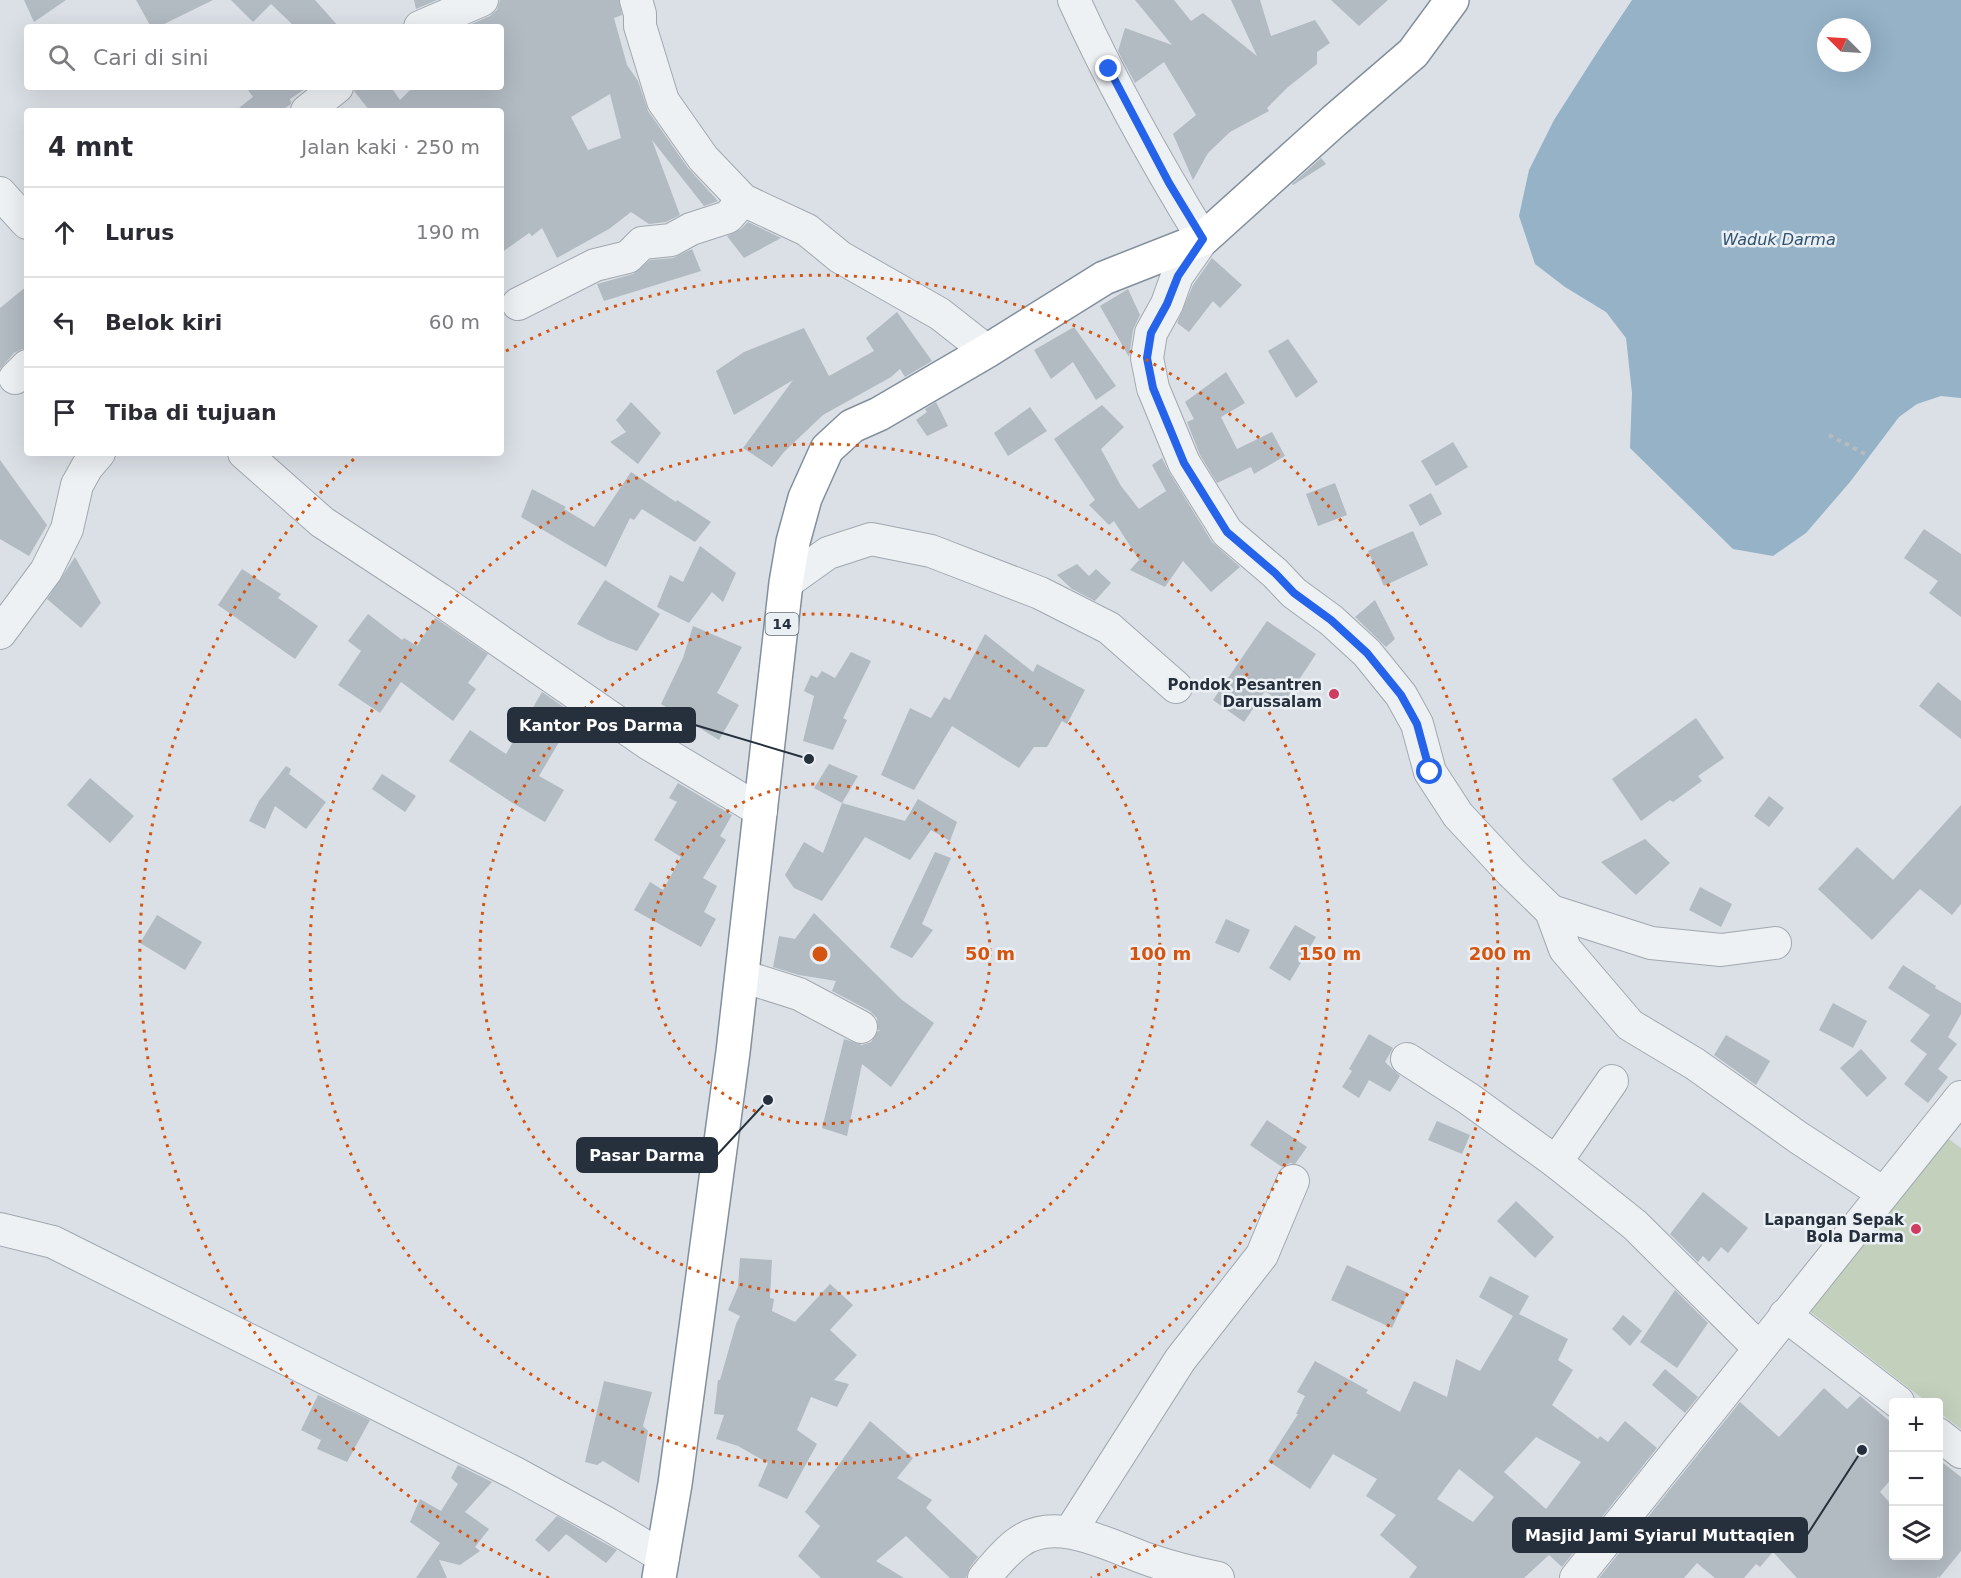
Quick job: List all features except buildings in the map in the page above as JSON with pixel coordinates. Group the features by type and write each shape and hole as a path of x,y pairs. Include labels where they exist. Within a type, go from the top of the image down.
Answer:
{"highway":[{"name":"14","path":"661,1568 675,1484 742,976 786,583 805,498 827,449 852,426 879,414 987,351 1104,278 1203,239 1413,53 1452,0"}],"street":[{"path":"427,24 482,0"},
{"path":"636,0 640,14 640,26 663,101 703,158 743,200 807,230 840,257 940,314 987,351"},
{"path":"1074,0 1090,36 1169,183 1203,239 1178,276 1167,304 1151,333 1147,358 1153,388 1184,463 1227,532 1275,573 1294,593 1331,620 1367,653 1401,695 1417,724 1430,772 1458,815 1551,911 1565,949 1630,1025 1695,1064 1799,1138 1883,1193"},
{"path":"312,108 333,90"},
{"path":"0,193 24,220"},
{"path":"518,304 595,265 628,257 642,243 671,240 691,229 728,217 743,200"},
{"path":"0,633 46,571 67,529 77,485 96,456"},
{"path":"247,456 322,522 440,599 649,744 761,811"},
{"path":"786,583 828,554 871,539 931,551 1040,593 1109,628 1176,687"},
{"path":"1551,911 1651,943 1721,950 1775,943"},
{"path":"742,976 799,994 861,1027"},
{"path":"1407,1059 1556,1162 1635,1225 1759,1348"},
{"path":"1556,1162 1612,1081"},
{"path":"1576,1578 1883,1193 1956,1114"},
{"path":"1070,1532 1180,1360 1262,1255 1293,1181"},
{"path":"0,1229 53,1242 515,1473 608,1524 661,1568"},
{"path":"1785,1315 1893,1398"},
{"path":"1943,1438 1961,1452"},
{"path":"984,1578 1020,1541 1043,1532 1070,1532 1097,1539 1148,1559 1218,1578"}],"path":[{"path":"1829,435 1869,456"}],"green space":[{"name":"Lapangan Sepak Bola Darma","path":"1943,1135 1961,1148 1961,1429 1943,1415 1943,1398 1922,1398 1808,1310"}],"water":[{"name":"Waduk Darma","path":"1632,0 1961,0 1961,398 1941,396 1917,404 1899,417 1850,482 1806,533 1773,556 1733,549 1630,448 1632,393 1626,338 1606,312 1565,287 1535,264 1519,216 1529,170 1554,120"}],"place":[{"name":"Pondok Pesantren Darussalam","path":"1334,694"},
{"name":"Kantor Pos Darma","path":"809,759"},
{"name":"Pasar Darma","path":"768,1100"},
{"name":"Lapangan Sepak Bola Darma","path":"1916,1229"},
{"name":"Masjid Jami Syiarul Muttaqien","path":"1862,1450"}],"route":[{"path":"1109,69 1169,183 1203,239 1178,276 1167,304 1151,333 1147,358 1153,388 1184,463 1227,532 1275,573 1294,593 1331,620 1367,653 1401,695 1417,724 1430,772"}]}
